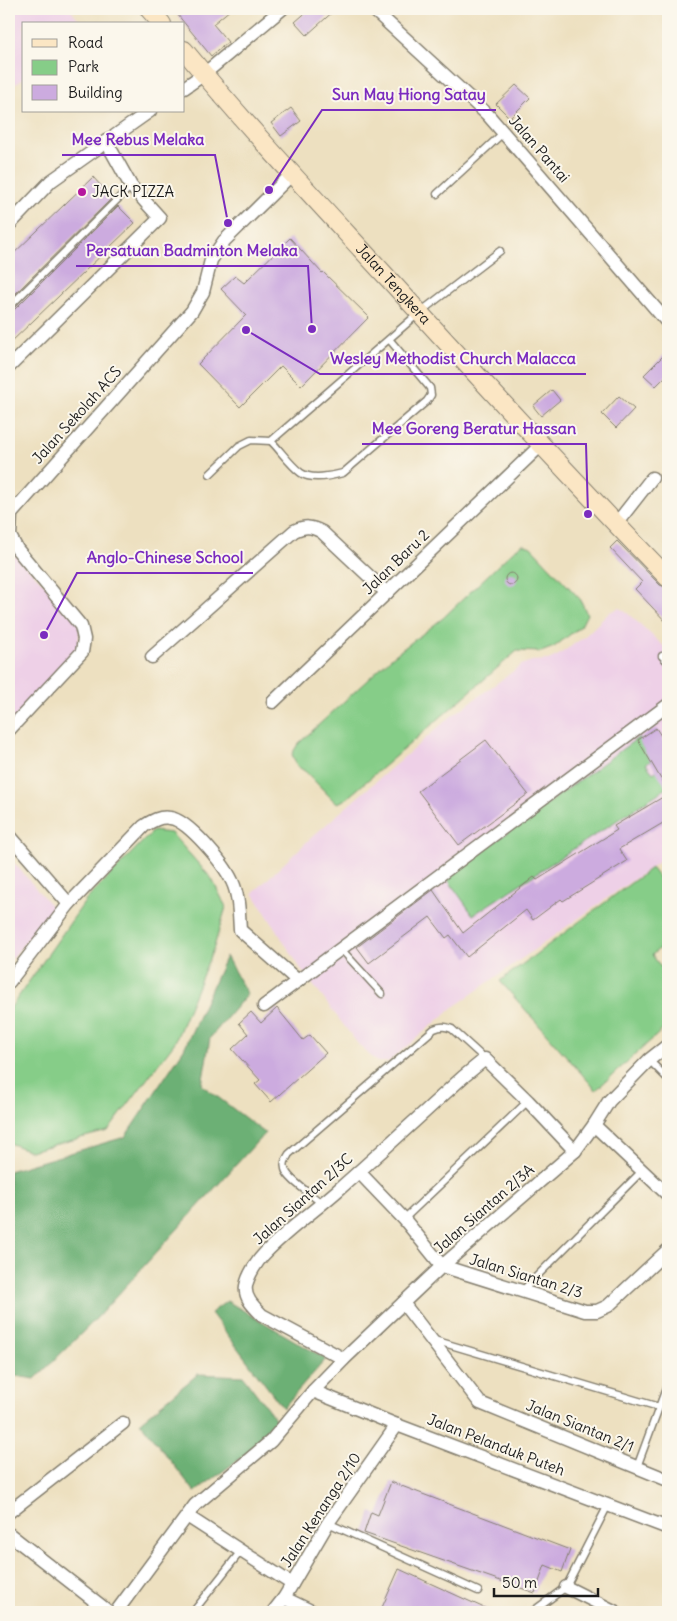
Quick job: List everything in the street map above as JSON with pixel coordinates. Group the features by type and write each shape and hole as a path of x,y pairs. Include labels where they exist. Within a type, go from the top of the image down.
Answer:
{"main road":[{"path":"149,9 160,22"},
{"name":"Jalan Tengkera","path":"185,51 292,174 419,313 668,578"}],"street":[{"path":"185,87 204,74 282,9"},
{"name":"Jalan Pantai","path":"373,9 488,115 668,323"},
{"path":"9,225 51,181 149,112"},
{"path":"9,367 160,218 131,186 106,141"},
{"name":"Jalan Sekolah ACS","path":"9,730 82,652 84,639 81,626 17,549 10,536 10,513 192,312 203,292 211,260 224,241 292,174"},
{"name":"Jalan Baru 2","path":"273,702 542,445"},
{"path":"616,524 652,478"},
{"path":"152,657 294,531 303,526 313,527 322,532 387,593"},
{"path":"264,1006 668,705"},
{"path":"9,982 69,904 144,826 157,818 170,818 184,824 220,862 232,882 238,904 240,930 298,981"},
{"path":"9,835 69,904"},
{"name":"Jalan Siantan 2/3A","path":"116,1612 191,1511 271,1440 313,1391 344,1359 442,1266 575,1151 609,1102 649,1060 668,1045"},
{"path":"485,1059 575,1151"},
{"name":"Jalan Siantan 2/3C","path":"344,1359 262,1315 251,1304 247,1296 246,1287 252,1272 263,1255 288,1231 359,1172 420,1115 485,1059"},
{"path":"594,1125 668,1195"},
{"path":"359,1172 404,1220 442,1266"},
{"name":"Jalan Siantan 2/3","path":"442,1266 586,1311 597,1311 608,1306 668,1250"},
{"path":"403,1303 433,1340"},
{"name":"Jalan Siantan 2/1","path":"433,1340 480,1403 668,1480"},
{"name":"Jalan Pelanduk Puteh","path":"313,1391 668,1528"},
{"path":"9,1512 123,1423"},
{"name":"Jalan Kenanga 2/10","path":"273,1612 284,1598 328,1524 397,1425"},
{"path":"191,1511 241,1551 292,1584"},
{"path":"9,1534 109,1612"},
{"path":"566,1587 616,1612"},
{"path":"284,1598 313,1612"}],"lane":[{"path":"437,194 503,132"},
{"path":"9,307 131,186"},
{"path":"210,474 239,446 251,440 271,441 419,313 500,251"},
{"path":"271,441 301,473 308,476 343,473 427,401 431,395 430,388 388,339"},
{"path":"662,656 668,662"},
{"path":"341,949 382,994"},
{"path":"322,1204 288,1175 284,1168 285,1160 289,1154 434,1029 440,1026 452,1029 485,1059"},
{"path":"649,1060 668,1079"},
{"path":"404,1220 528,1101"},
{"path":"521,1292 643,1170"},
{"path":"433,1340 659,1407"},
{"path":"637,1467 668,1383"},
{"path":"532,1612 566,1587 608,1505"},
{"path":"328,1524 478,1591"},
{"path":"194,1612 241,1551"}],"shaded area":[{"path":"9,9 70,9 80,22 22,22 22,79 9,89"},
{"path":"9,550 81,619 77,651 9,726"},
{"path":"619,608 625,611 668,650 668,855 455,1006 388,1062 377,1062 358,1044 301,969 253,893 313,836 449,718 523,664 532,661 548,660 557,656 584,637 610,612"},
{"path":"9,857 53,908 9,962"}],"green space":[{"path":"523,544 531,547 580,599 587,614 581,626 554,647 541,652 517,651 346,799 338,803 333,800 306,772 297,766 292,754 298,744 391,658 443,618 512,552"},
{"path":"639,737 654,759 646,764 653,773 661,768 668,780 668,787 473,915 446,877"},
{"path":"153,831 171,833 212,879 226,907 214,947 175,1042 108,1131 30,1151 9,1143 9,1010 86,900"},
{"path":"651,868 668,889 668,941 652,955 668,976 668,1025 596,1090 500,981"},
{"path":"226,956 247,994 210,1038 202,1085 265,1133 94,1321 35,1379 9,1375 9,1171 125,1137 184,1049"},
{"path":"227,1301 326,1359 283,1408 211,1313"},
{"path":"198,1374 243,1376 277,1421 261,1443 195,1492 140,1422"}],"building":[{"path":"173,9 231,9 213,24 228,42 211,56"},
{"path":"310,9 336,9 307,35 295,22"},
{"path":"516,85 530,98 510,118 496,104"},
{"path":"291,108 301,121 281,136 271,123"},
{"path":"93,177 112,198 9,300 9,258"},
{"path":"118,206 135,223 9,344 9,312 13,311"},
{"path":"290,238 322,273 369,317 301,386 281,366 240,407 198,364 246,315 221,289 235,276 244,283"},
{"path":"668,351 668,374 656,386 644,375"},
{"path":"552,390 560,400 541,416 533,406"},
{"path":"619,396 634,409 616,428 602,414"},
{"path":"617,541 660,585 668,588 668,624 635,589 642,582 610,548"},
{"path":"509,573 513,573 517,579 513,585 509,585 505,581 505,577"},
{"path":"656,728 668,747 668,791 638,740"},
{"path":"486,740 528,794 459,845 418,791"},
{"path":"668,794 668,820 619,849 627,861 563,901 561,899 533,920 526,910 467,957 450,935 446,938 430,917 369,963 357,947 433,890 463,933 534,877 537,880 617,830 614,826"},
{"path":"277,1008 303,1040 310,1035 326,1053 271,1102 255,1084 260,1080 232,1049 248,1034 239,1023 251,1012 261,1023"},
{"path":"391,1482 570,1550 562,1572 545,1565 535,1593 364,1533 371,1512 378,1515"},
{"path":"399,1569 493,1612 380,1612"}],"place":[{"name":"Sun May Hiong Satay","path":"269,190"},
{"name":"JACK PIZZA","path":"82,192"},
{"name":"Mee Rebus Melaka","path":"228,223"},
{"name":"Persatuan Badminton Melaka","path":"312,329"},
{"name":"Wesley Methodist Church Malacca","path":"246,330"},
{"name":"Mee Goreng Beratur Hassan","path":"588,514"},
{"name":"Anglo-Chinese School","path":"44,635"}]}
